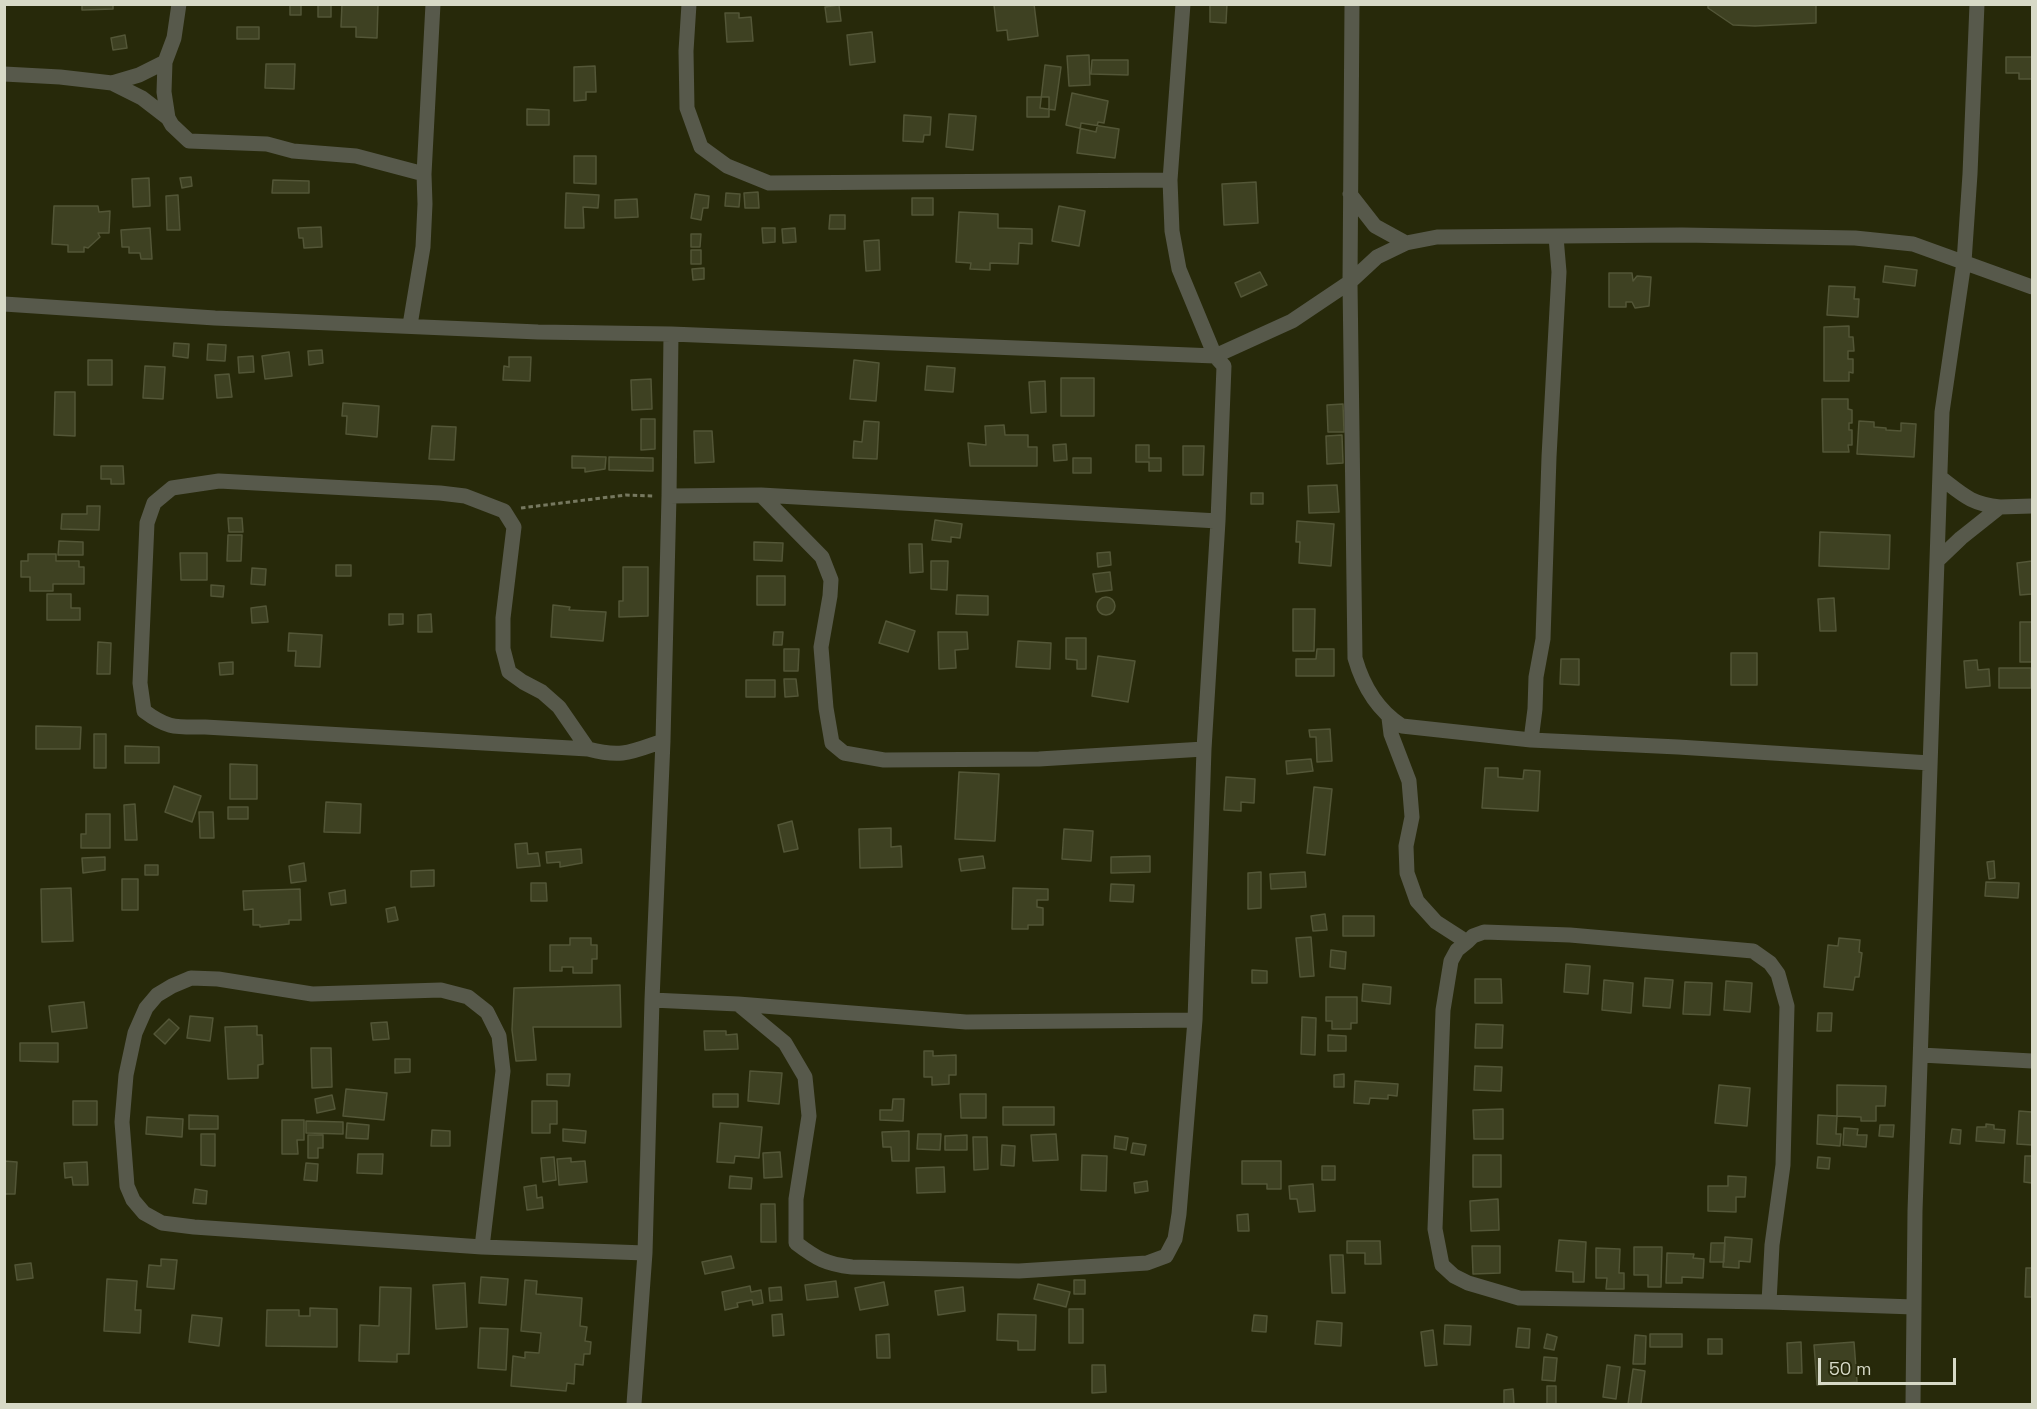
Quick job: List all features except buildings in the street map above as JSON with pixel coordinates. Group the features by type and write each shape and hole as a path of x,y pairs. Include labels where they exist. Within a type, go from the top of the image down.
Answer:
{"street":[{"path":"179,4 174,38 165,62 164,92 168,118 189,141 267,144 294,151 356,156 424,174"},
{"path":"410,325 423,247 432,4"},
{"path":"689,4 686,51 687,108 701,147 727,166 769,183 1170,180"},
{"path":"738,1004 784,1043 805,1077 810,1116 796,1199 796,1243 815,1257 832,1264 852,1267 1019,1271 1147,1263 1166,1256 1175,1239 1179,1214 1195,1020 1204,749 1218,520 1224,366 1215,356 1179,269 1172,231 1170,180 1183,4"},
{"path":"1352,4 1350,282 1354,658 1360,677 1370,694 1389,718 1402,726 1531,740 1678,747 1930,764"},
{"path":"1913,1404 1915,1211 1939,560 1942,412 1964,262 1977,4"},
{"path":"112,83 139,75 165,62"},
{"path":"4,74 112,83 142,98 168,118"},
{"path":"1350,194 1375,226 1406,243"},
{"path":"4,304 215,318 538,332 671,334 1215,356 1292,321 1350,282 1377,257 1406,243 1437,237 1682,235 1855,238 1913,244 2032,287"},
{"path":"1531,740 1536,677 1543,639 1548,468 1558,284 1556,237"},
{"path":"634,1404 645,1253 652,1000 663,741 671,334"},
{"path":"1941,478 1981,505 2032,506"},
{"path":"588,749 559,707 542,692 509,672 503,649 503,618 514,527 504,511 465,496 395,489 219,481 172,488 154,503 147,523 140,683 144,711 160,723 177,727 588,749 610,755 628,753 663,741"},
{"path":"669,496 761,495 1218,520"},
{"path":"761,495 822,557 831,580 821,647 826,708 832,742 844,753 884,760 1040,759 1204,749"},
{"path":"1939,560 1961,538 2000,507"},
{"path":"1389,718 1391,734 1409,781 1412,817 1406,846 1407,873 1413,891 1417,901 1436,922 1467,942"},
{"path":"1769,1302 1772,1245 1783,1165 1787,1006 1778,974 1770,963 1753,951 1570,935 1484,932 1473,936 1457,950 1451,961 1443,1010 1435,1229 1442,1265 1454,1276 1468,1283 1519,1298 1914,1307"},
{"path":"482,1247 503,1071 499,1036 487,1012 468,997 441,990 312,994 218,979 191,978 172,986 157,996 146,1008 135,1033 126,1075 122,1122 127,1186 133,1200 144,1213 162,1223 482,1247 645,1253"},
{"path":"652,1000 738,1004 966,1022 1195,1020"},
{"path":"1921,1055 2032,1061"}],"path":[{"path":"504,511 538,504 626,495 669,496"}]}
